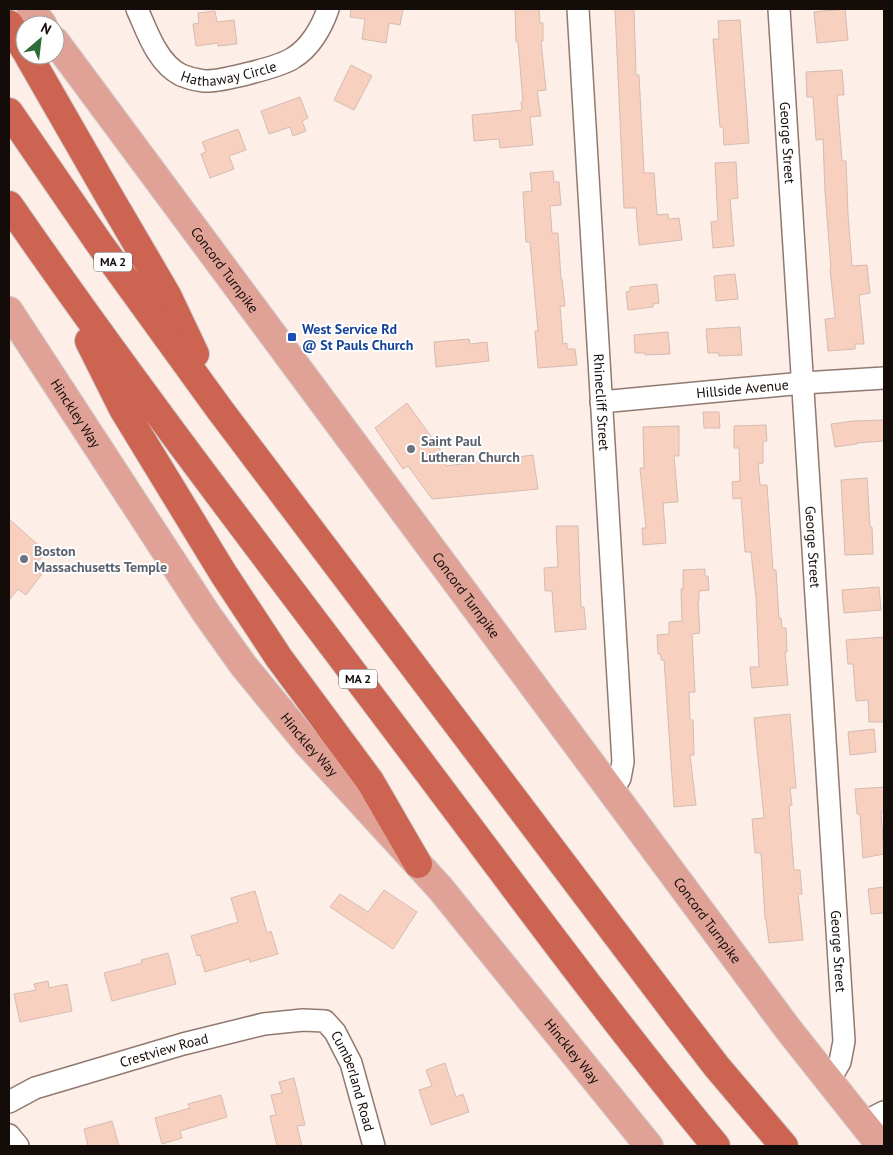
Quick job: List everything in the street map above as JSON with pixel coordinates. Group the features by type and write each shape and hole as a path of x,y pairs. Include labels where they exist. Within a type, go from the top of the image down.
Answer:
{"highway":[{"path":"34,65 167,295 220,410"},
{"name":"MA 2","path":"9,112 105,251 220,410 637,963 717,1067 784,1146"},
{"name":"MA 2","path":"9,205 54,270 213,486 605,1007 716,1146"},
{"path":"54,270 123,409 223,573 264,636 370,781 418,864"}],"main road":[{"name":"Concord Turnpike","path":"65,54 828,1081 873,1118 881,1146"},
{"name":"Hinckley Way","path":"9,311 206,613 244,665 322,761 418,864 649,1146"}],"street":[{"name":"Hathaway Circle","path":"137,9 153,44 172,68 182,75 205,81 220,80 284,63 294,58 317,32 328,9"},
{"name":"Rhinecliff Street","path":"578,9 623,762 620,778 612,792"},
{"name":"George Street","path":"779,9 844,1041 840,1062 828,1081"},
{"name":"Hillside Avenue","path":"601,402 803,383 884,378"},
{"name":"Crestview Road","path":"9,1102 35,1088 183,1044 264,1024 303,1020 325,1021"},
{"name":"Cumberland Road","path":"325,1021 334,1032 351,1063 374,1146"},
{"path":"9,1135 18,1146"}],"building":[{"path":"351,9 403,9 400,25 389,23 386,43 362,39 365,19 350,17"},
{"path":"515,9 539,9 540,23 543,23 543,41 541,41 546,90 537,91 541,116 530,117 533,145 500,148 499,139 474,141 472,115 522,110 521,102 523,102 518,42 516,42"},
{"path":"615,9 634,9 636,75 639,75 644,173 654,173 657,215 668,214 669,219 679,218 682,240 639,245 636,208 624,208"},
{"path":"845,9 848,40 817,43 814,12"},
{"path":"215,11 217,22 234,20 237,44 218,46 218,43 196,46 193,24 199,23 198,13"},
{"path":"740,20 749,143 724,145 723,127 720,127 713,39 719,39 718,21"},
{"path":"351,65 372,76 354,110 334,100"},
{"path":"842,70 844,95 837,95 842,161 846,161 852,266 867,265 870,293 859,295 864,344 855,344 855,349 828,351 825,319 835,318 835,316 830,269 823,139 816,140 813,97 807,97 806,72"},
{"path":"300,97 308,118 302,121 306,131 293,136 290,127 269,134 261,111"},
{"path":"238,129 246,150 229,156 234,169 210,178 201,154 206,152 202,142"},
{"path":"736,162 738,198 730,199 734,246 713,248 711,222 718,221 715,163"},
{"path":"553,171 554,182 559,182 561,205 550,206 552,233 558,233 565,306 560,306 563,344 567,343 567,349 575,349 577,365 538,368 535,331 538,331 530,242 526,242 523,192 532,191 530,173"},
{"path":"735,274 738,299 716,301 714,276"},
{"path":"657,284 659,303 653,304 653,307 628,310 626,292 630,291 630,287"},
{"path":"740,327 742,355 719,356 719,353 708,353 706,329"},
{"path":"668,332 670,354 645,355 645,353 635,353 634,335"},
{"path":"469,339 470,344 487,342 489,361 436,367 434,342"},
{"name":"Saint Paul Lutheran Church","path":"407,403 445,456 446,466 533,455 538,489 432,499 408,466 403,469 375,428"},
{"path":"703,412 719,412 720,428 704,428"},
{"path":"884,420 884,441 835,447 831,424"},
{"path":"766,425 767,441 763,441 763,463 758,464 760,485 767,485 773,570 776,570 779,618 781,618 782,628 786,628 787,652 785,652 788,685 752,688 750,667 759,667 756,598 751,552 745,552 741,498 733,499 732,482 740,481 739,448 734,448 734,426"},
{"path":"679,426 679,456 674,456 678,502 663,503 666,543 643,545 642,528 646,528 640,468 644,468 643,427"},
{"path":"867,478 873,554 845,555 841,480"},
{"name":"Boston Massachusetts Temple","path":"9,519 46,552 34,567 42,574 26,595 18,589 9,600"},
{"path":"556,526 578,526 581,607 584,607 586,629 555,632 552,591 545,591 544,568 558,567"},
{"path":"705,569 705,576 708,576 709,590 699,591 700,633 692,634 695,692 689,692 690,720 693,720 694,755 690,755 696,805 674,807 664,660 661,660 661,654 658,654 657,635 669,634 669,622 682,621 681,589 683,589 683,570"},
{"path":"879,587 881,610 844,613 842,590"},
{"path":"884,637 884,722 869,722 868,700 856,701 853,664 848,664 846,640"},
{"path":"790,714 796,788 790,788 792,805 789,806 794,870 800,870 802,894 798,894 803,940 769,943 765,919 761,853 755,853 752,819 764,818 754,718"},
{"path":"874,729 876,752 850,755 848,732"},
{"path":"884,787 884,811 881,812 884,854 863,858 860,814 857,814 855,789"},
{"path":"884,887 884,913 871,914 868,889"},
{"path":"384,890 417,912 393,949 330,907 340,894 368,912"},
{"path":"255,891 267,933 271,931 278,954 250,962 249,959 205,972 200,955 197,956 191,936 238,922 231,898"},
{"path":"168,953 176,984 112,1001 104,973 142,963 141,960"},
{"path":"48,981 49,988 67,984 72,1011 20,1022 14,994 36,990 34,984"},
{"path":"445,1063 456,1097 463,1094 469,1112 431,1125 419,1090 432,1086 426,1070"},
{"path":"294,1078 305,1125 297,1126 302,1146 277,1146 270,1116 276,1115 271,1095 282,1093 279,1082"},
{"path":"221,1095 227,1117 180,1131 182,1138 162,1144 155,1118 190,1108 188,1104"},
{"path":"112,1121 119,1146 88,1146 84,1129"}],"place":[{"name":"West Service Rd @ St Pauls Church","path":"292,337"},
{"name":"Saint Paul Lutheran Church","path":"411,449"},
{"name":"Boston Massachusetts Temple","path":"24,559"}]}
